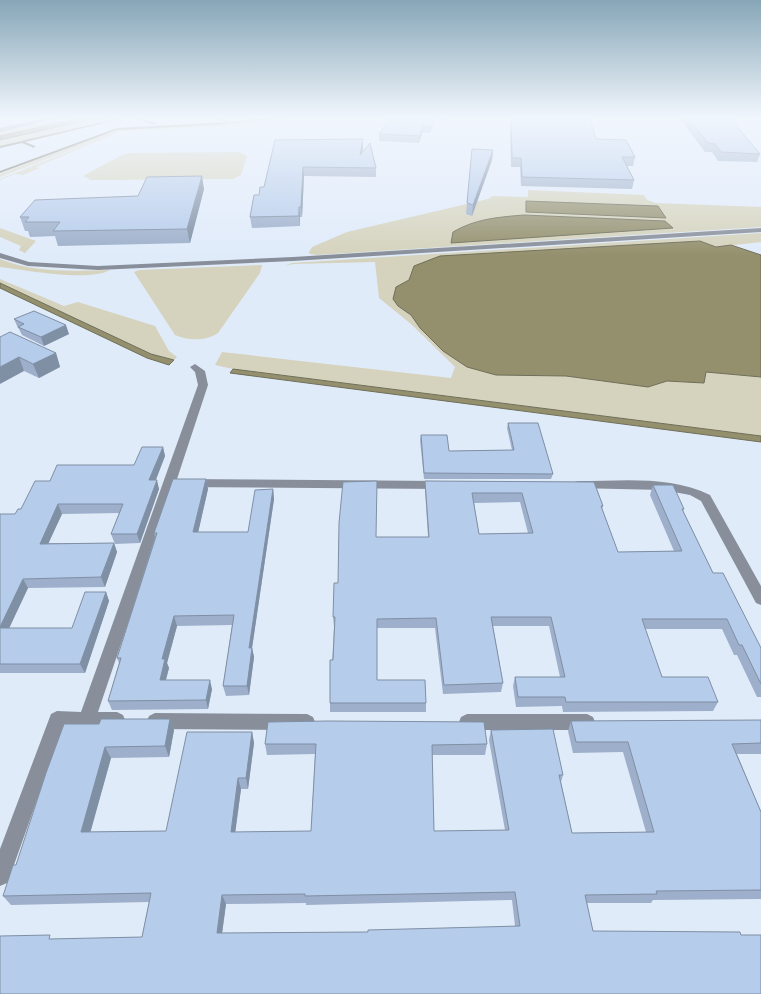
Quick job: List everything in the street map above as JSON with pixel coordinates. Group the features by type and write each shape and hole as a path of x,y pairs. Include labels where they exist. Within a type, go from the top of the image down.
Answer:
{"street":[{"path":"0,255 28,264 98,268 446,250 761,230"},
{"path":"87,720 203,385 200,371 195,367"},
{"path":"169,483 456,485"},
{"path":"564,485 662,486 698,492 706,498 761,599"},
{"path":"0,876 57,719 319,722"},
{"path":"454,722 605,722"}],"shaded area":[{"path":"27,163 36,163 0,177 0,174"},
{"path":"39,163 45,163 36,167 40,168 23,175 15,174 0,179"},
{"path":"107,163 245,163 241,175 233,179 91,180 83,176"},
{"path":"528,190 644,195 647,200 656,203 761,207 761,227 317,255 310,254 309,252 312,247 347,232 488,199 493,196 528,197","holes":["524,215 665,221 672,228"]},
{"path":"526,201 658,206 666,218 526,212"},
{"path":"524,215 665,221 673,228 451,243 453,232 470,224 496,218"},
{"path":"0,228 36,241 25,253 19,250 21,246 0,237"},
{"path":"761,233 761,242 717,247 700,241 411,273 409,280 396,287 398,306 411,315 420,328 496,375 566,376 648,387 667,381 704,383 705,372 761,377 761,436 233,369 215,365 222,352 451,378 455,367 411,324 379,298 375,262 293,264 284,266 292,263"},
{"path":"700,241 716,247 731,245 761,255 761,377 706,372 704,383 667,381 648,387 566,376 496,375 467,367 443,351 420,328 411,315 398,306 393,299 396,287 409,280 414,266 440,256"},
{"path":"0,259 13,264 40,269 68,271 110,270 87,275 56,274 0,267"},
{"path":"262,265 260,273 218,333 208,338 197,339 175,335 134,272 139,270"},
{"path":"0,279 64,306 78,302 155,326 169,351 177,357 174,360 151,354 0,283"},
{"path":"0,283 151,354 174,360 169,365 147,358 0,288"},
{"path":"233,369 761,436 761,442 230,373"}],"building":[{"path":"270,163 375,163 376,168 303,167 299,216 250,217 254,195 259,195 260,187 264,187"},
{"path":"471,163 488,163 473,205 467,203"},
{"path":"521,163 625,163 634,180 522,177"},
{"path":"202,176 187,229 53,231 60,222 25,222 29,217 20,217 35,200 138,196 147,177"},
{"path":"34,311 66,325 41,337 18,327 24,324 14,319"},
{"path":"10,332 56,353 33,364 19,357 0,367 0,337"},
{"path":"508,423 538,423 553,474 424,473 421,435 447,435 449,451 514,450"},
{"path":"142,447 163,447 149,480 157,480 137,534 111,534 123,504 58,504 40,544 114,543 101,577 23,579 0,627 0,514 15,514 18,509 21,509 35,481 50,481 57,465 134,465"},
{"path":"173,479 206,479 193,532 248,532 255,490 273,489 249,648 252,648 247,686 223,686 234,615 174,616 162,659 165,659 160,680 210,680 206,700 108,701 121,658 117,658 157,533 154,533"},
{"path":"377,481 376,537 429,537 425,481 594,482 618,552 682,551 653,485 673,485 684,509 682,509 713,573 723,573 761,648 761,684 727,619 642,619 662,677 708,677 718,702 566,702 565,697 518,697 515,677 565,677 551,617 491,617 503,683 444,685 436,618 377,619 377,680 425,680 426,703 330,703 330,660 333,660 335,617 333,617 334,583 338,583 339,523 343,482","holes":["472,493 522,493 533,533 479,534"]},
{"path":"85,592 106,592 80,664 0,664 0,628 72,628"},
{"path":"101,719 170,719 165,746 105,747 81,832 166,831 187,732 252,732 246,778 238,778 231,832 311,831 316,744 265,744 268,722 328,721 484,722 487,744 432,745 434,831 509,830 491,730 553,729 563,775 559,775 572,833 654,832 628,742 576,742 571,721 761,720 761,743 732,744 761,812 761,890 656,891 657,894 585,895 593,931 740,932 741,935 761,935 761,994 0,994 0,936 50,935 49,939 142,937 151,893 3,896 13,865 16,865 64,724 99,724","holes":["515,892 520,926 368,930 368,932 217,933 222,895 305,894 305,896"]}],"waterway":[{"path":"0,172 23,163"}]}
